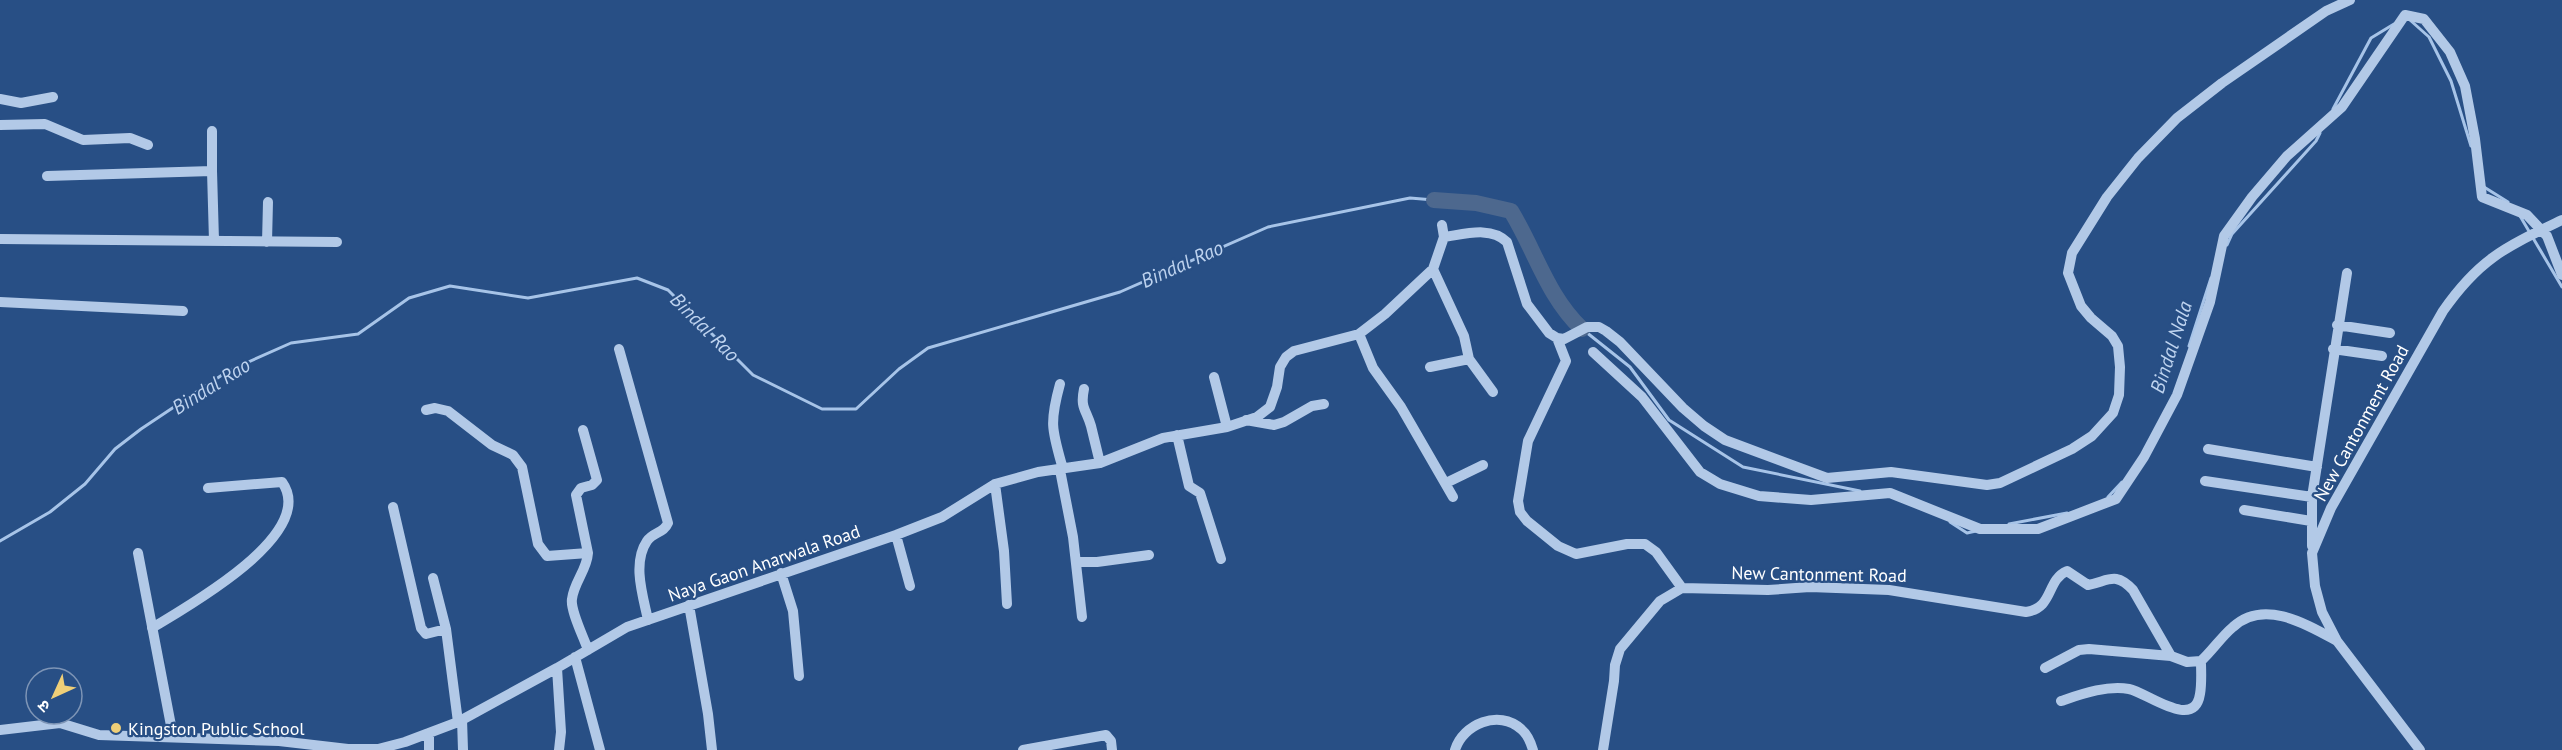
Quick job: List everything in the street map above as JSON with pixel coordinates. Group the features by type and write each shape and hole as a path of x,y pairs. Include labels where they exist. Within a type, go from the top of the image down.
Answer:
{"street":[{"path":"1561,338 1587,327 1599,327 1620,342 1704,426 1725,440 1827,478 1891,472 1987,485 2000,483 2072,449 2092,435 2113,412 2119,395 2118,346 2112,336 2081,306 2068,273 2072,253 2107,197 2138,158 2177,118 2326,11 2350,0"},
{"path":"1593,352 1642,397 1700,472 1720,484 1759,496 1811,500 1890,493 1980,529 2038,529 2116,499 2144,457 2177,395 2210,302 2224,236 2252,197 2287,156 2342,107 2404,15 2424,19 2450,52 2465,86 2475,139 2482,197 2527,215 2547,236 2562,275"},
{"path":"0,99 21,103 53,97"},
{"path":"0,125 45,124 83,140 130,138 148,145"},
{"path":"212,130 214,241"},
{"path":"47,176 212,171"},
{"path":"267,242 268,202"},
{"name":"New Cantonment Road","path":"2420,750 2337,640 2322,612 2317,595 2312,553 2331,508 2443,311 2472,274 2488,259 2562,220"},
{"name":"Naya Gaon Anarwala Road","path":"0,730 60,723 99,735 279,741 348,750 378,749 405,742 460,721 557,668 612,634 942,517 995,484 1038,472 1100,463 1146,444 1177,435 1227,427 1257,417 1270,407 1277,387 1280,367 1286,357 1294,351 1359,334 1433,269 1444,237 1442,225"},
{"path":"1444,237 1485,232 1501,236 1507,242 1527,304 1543,327 1561,338 1566,361 1528,441 1518,501 1520,512 1527,521 1558,546 1576,554 1628,544 1645,544 1656,552 1682,588 1660,601 1620,649 1615,665 1603,750"},
{"path":"0,239 337,242"},
{"path":"1433,269 1464,336 1469,359 1493,392"},
{"path":"2312,553 2312,497 2330,390 2333,349 2347,273"},
{"path":"0,302 183,311"},
{"path":"2337,325 2390,333"},
{"path":"1359,334 1373,368 1401,407 1453,497"},
{"path":"619,349 668,523 664,531 649,537 641,562 642,590 648,620"},
{"path":"2333,349 2382,356"},
{"path":"1430,367 1469,359"},
{"path":"1214,377 1227,427"},
{"path":"1060,384 1052,413 1052,429 1062,470 1077,562 1082,617"},
{"path":"1084,389 1082,401 1084,412 1090,423 1100,463"},
{"path":"1246,420 1274,424 1284,422 1312,406 1324,404"},
{"path":"426,410 439,408 448,411 492,445 513,455 518,460 522,466 538,544 542,553 547,556 588,553"},
{"path":"583,430 597,480 592,485 581,488 576,495 588,553 587,563 577,582 572,604 588,650"},
{"path":"1177,435 1189,486 1200,493 1221,559"},
{"path":"2208,449 2317,467"},
{"path":"1446,483 1483,465"},
{"path":"2205,481 2312,497"},
{"path":"152,628 215,590 250,561 281,528 287,514 286,491 282,482 208,488"},
{"path":"995,484 1004,550 1006,604"},
{"path":"393,507 421,628 426,634 446,629"},
{"path":"2244,510 2311,521"},
{"path":"896,535 910,586"},
{"path":"138,553 173,736"},
{"path":"1077,562 1097,562 1149,555"},
{"name":"New Cantonment Road","path":"1682,588 1768,590 1810,587 1889,590 2026,612 2043,606 2060,575 2067,571 2088,585 2113,578 2125,581 2133,590 2171,656"},
{"path":"781,573 793,611 799,676"},
{"path":"433,578 446,629 463,750"},
{"path":"689,605 712,750"},
{"name":"New Cantonment Road","path":"2201,661 2234,626 2246,618 2262,615 2296,619 2337,640"},
{"path":"2045,668 2079,650 2089,649 2171,656 2187,662 2201,661 2200,695 2196,705 2189,709 2173,710 2130,689 2116,688 2061,701"},
{"path":"575,657 600,750"},
{"path":"557,668 560,750"},
{"path":"1455,750 1461,737 1468,730 1478,723 1488,721 1505,722 1521,729 1533,750"},
{"path":"429,733 429,750"},
{"path":"1023,750 1062,746 1106,735 1111,741 1112,750"}],"waterway":[{"name":"Bindal Nala","path":"2410,20 2429,37 2451,81 2471,146"},
{"name":"Bindal Nala","path":"2333,109 2371,38 2394,24"},
{"name":"Bindal Nala","path":"2227,245 2232,234 2316,141 2320,133"},
{"name":"Bindal Nala","path":"2484,187 2508,202"},
{"name":"Bindal Rao","path":"0,541 50,512 85,484 115,449 228,371 291,343 358,334 409,298 450,286 528,298 637,278 668,290 753,375 822,409 856,409 899,369 928,348 1120,292 1268,227 1410,198 1434,200"},
{"name":"Bindal Rao","path":"1434,200 1476,203 1511,211 1550,287 1582,329"},
{"name":"Bindal Nala","path":"2520,216 2562,287"},
{"name":"Bindal Nala","path":"2189,346 2211,278"},
{"name":"Bindal Nala","path":"1586,332 1630,367 1669,420 1743,467 1860,491"},
{"name":"Bindal Nala","path":"2108,497 2122,482"},
{"name":"Bindal Nala","path":"2009,524 2067,513"},
{"name":"Bindal Nala","path":"1950,522 1967,533 1976,531"}],"place":[{"name":"Kingston Public School","path":"116,728"}]}
